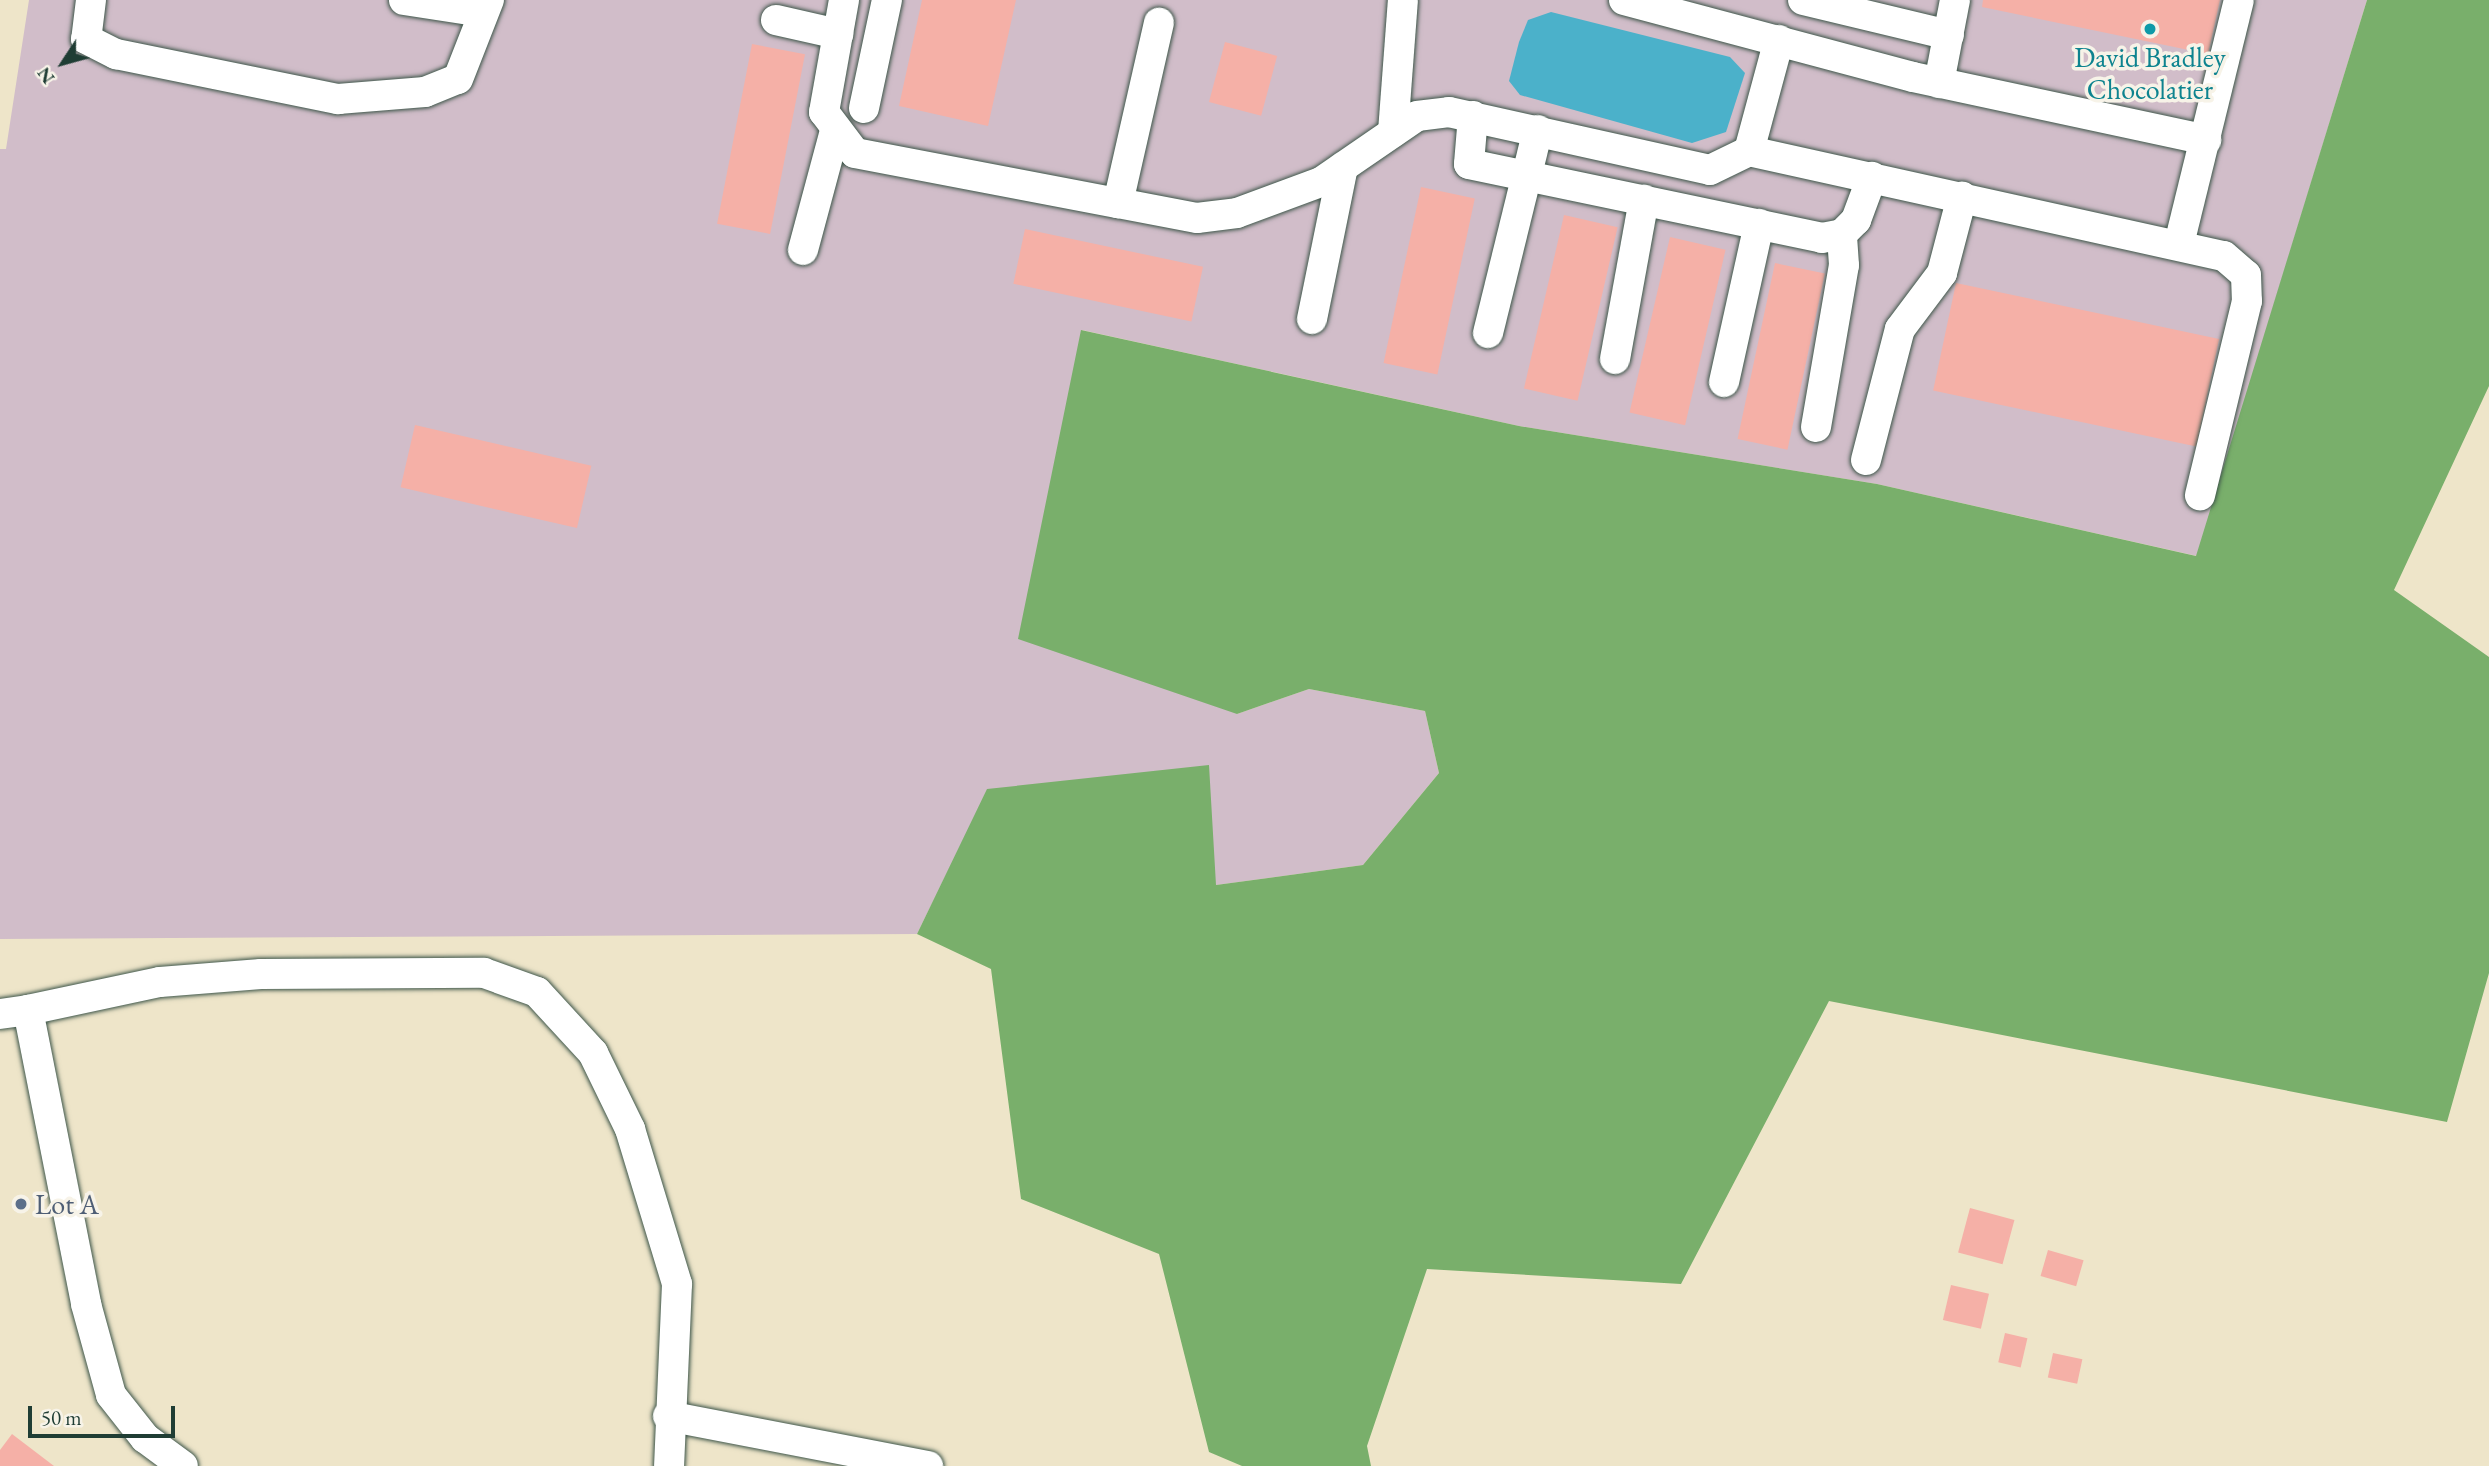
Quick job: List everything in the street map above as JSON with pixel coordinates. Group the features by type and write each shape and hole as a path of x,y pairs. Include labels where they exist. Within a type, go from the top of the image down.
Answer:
{"lane":[{"path":"91,0 86,38 116,54 338,99 425,92 458,79 486,6 404,0"},
{"path":"1393,132 1403,0"},
{"path":"1624,0 1701,10 1779,40 1938,83 2206,140"},
{"path":"1803,0 1949,35"},
{"path":"1938,83 1955,0"},
{"path":"2179,244 2239,0"},
{"path":"863,108 886,6 844,1 824,112 834,134 855,153 1197,218 1237,213 1343,167 1418,116 1473,116 1714,169 1749,151 2224,256 2246,275 2247,301 2200,495"},
{"path":"776,20 838,34"},
{"path":"1118,203 1159,23"},
{"path":"1749,151 1779,40"},
{"path":"1473,116 1469,164 1822,238 1842,234 1856,220 1872,177"},
{"path":"1488,333 1538,130"},
{"path":"803,250 834,134"},
{"path":"1615,359 1633,198 1634,152"},
{"path":"1312,319 1343,167"},
{"path":"1700,211 1714,169"},
{"path":"1866,460 1900,329 1942,273 1962,197"},
{"path":"1724,382 1759,224"},
{"path":"1816,426 1844,265 1842,234"},
{"path":"183,1466 125,1418 99,1361 14,1012 160,982 261,974 484,973 537,992 593,1053 631,1129 677,1284 679,1331 668,1416 669,1466"},
{"path":"668,1416 928,1466"}],"shaded area":[{"path":"29,0 2367,0 2197,556 1877,484 1519,426 1082,330 1237,714 1309,689 1425,711 1439,773 1363,865 1216,885 988,789 917,934 0,939 0,149 6,149"}],"green space":[{"path":"2367,0 2489,0 2489,386 2394,590 2489,657 2489,973 2447,1122 1829,1001 1681,1284 1427,1269 1367,1446 1371,1466 1242,1466 1209,1452 1159,1254 1021,1199 991,969 917,934 987,789 1209,765 1216,885 1363,865 1439,773 1425,711 1309,689 1237,714 1018,639 1081,330 1519,426 1877,484 2196,556"}],"water":[{"path":"1551,12 1730,57 1745,73 1726,132 1692,143 1520,95 1509,81 1519,42 1528,20"}],"building":[{"path":"922,0 1016,0 988,126 899,106"},
{"name":"David Bradley Chocolatier","path":"1983,0 2220,0 2208,54 1982,7"},
{"path":"1225,42 1277,56 1261,116 1209,102"},
{"path":"752,44 805,54 770,234 717,224"},
{"path":"1421,187 1475,198 1437,375 1384,363"},
{"path":"1564,215 1618,227 1578,401 1524,388"},
{"path":"1025,229 1203,267 1191,322 1013,284"},
{"path":"1670,237 1726,250 1685,425 1630,412"},
{"path":"1775,263 1825,274 1787,450 1738,439"},
{"path":"1956,283 2219,339 2196,447 1933,391"},
{"path":"415,425 591,466 577,528 401,487"},
{"path":"1970,1208 2014,1220 2003,1264 1958,1252"},
{"path":"2048,1250 2084,1260 2076,1286 2041,1276"},
{"path":"1951,1285 1989,1294 1981,1329 1943,1320"},
{"path":"2005,1333 2027,1338 2021,1367 1998,1362"},
{"path":"2053,1353 2082,1359 2077,1384 2048,1377"},
{"path":"12,1434 54,1466 0,1466 0,1450"}],"place":[{"name":"David Bradley Chocolatier","path":"2150,29"},
{"name":"Lot A","path":"21,1204"}]}
